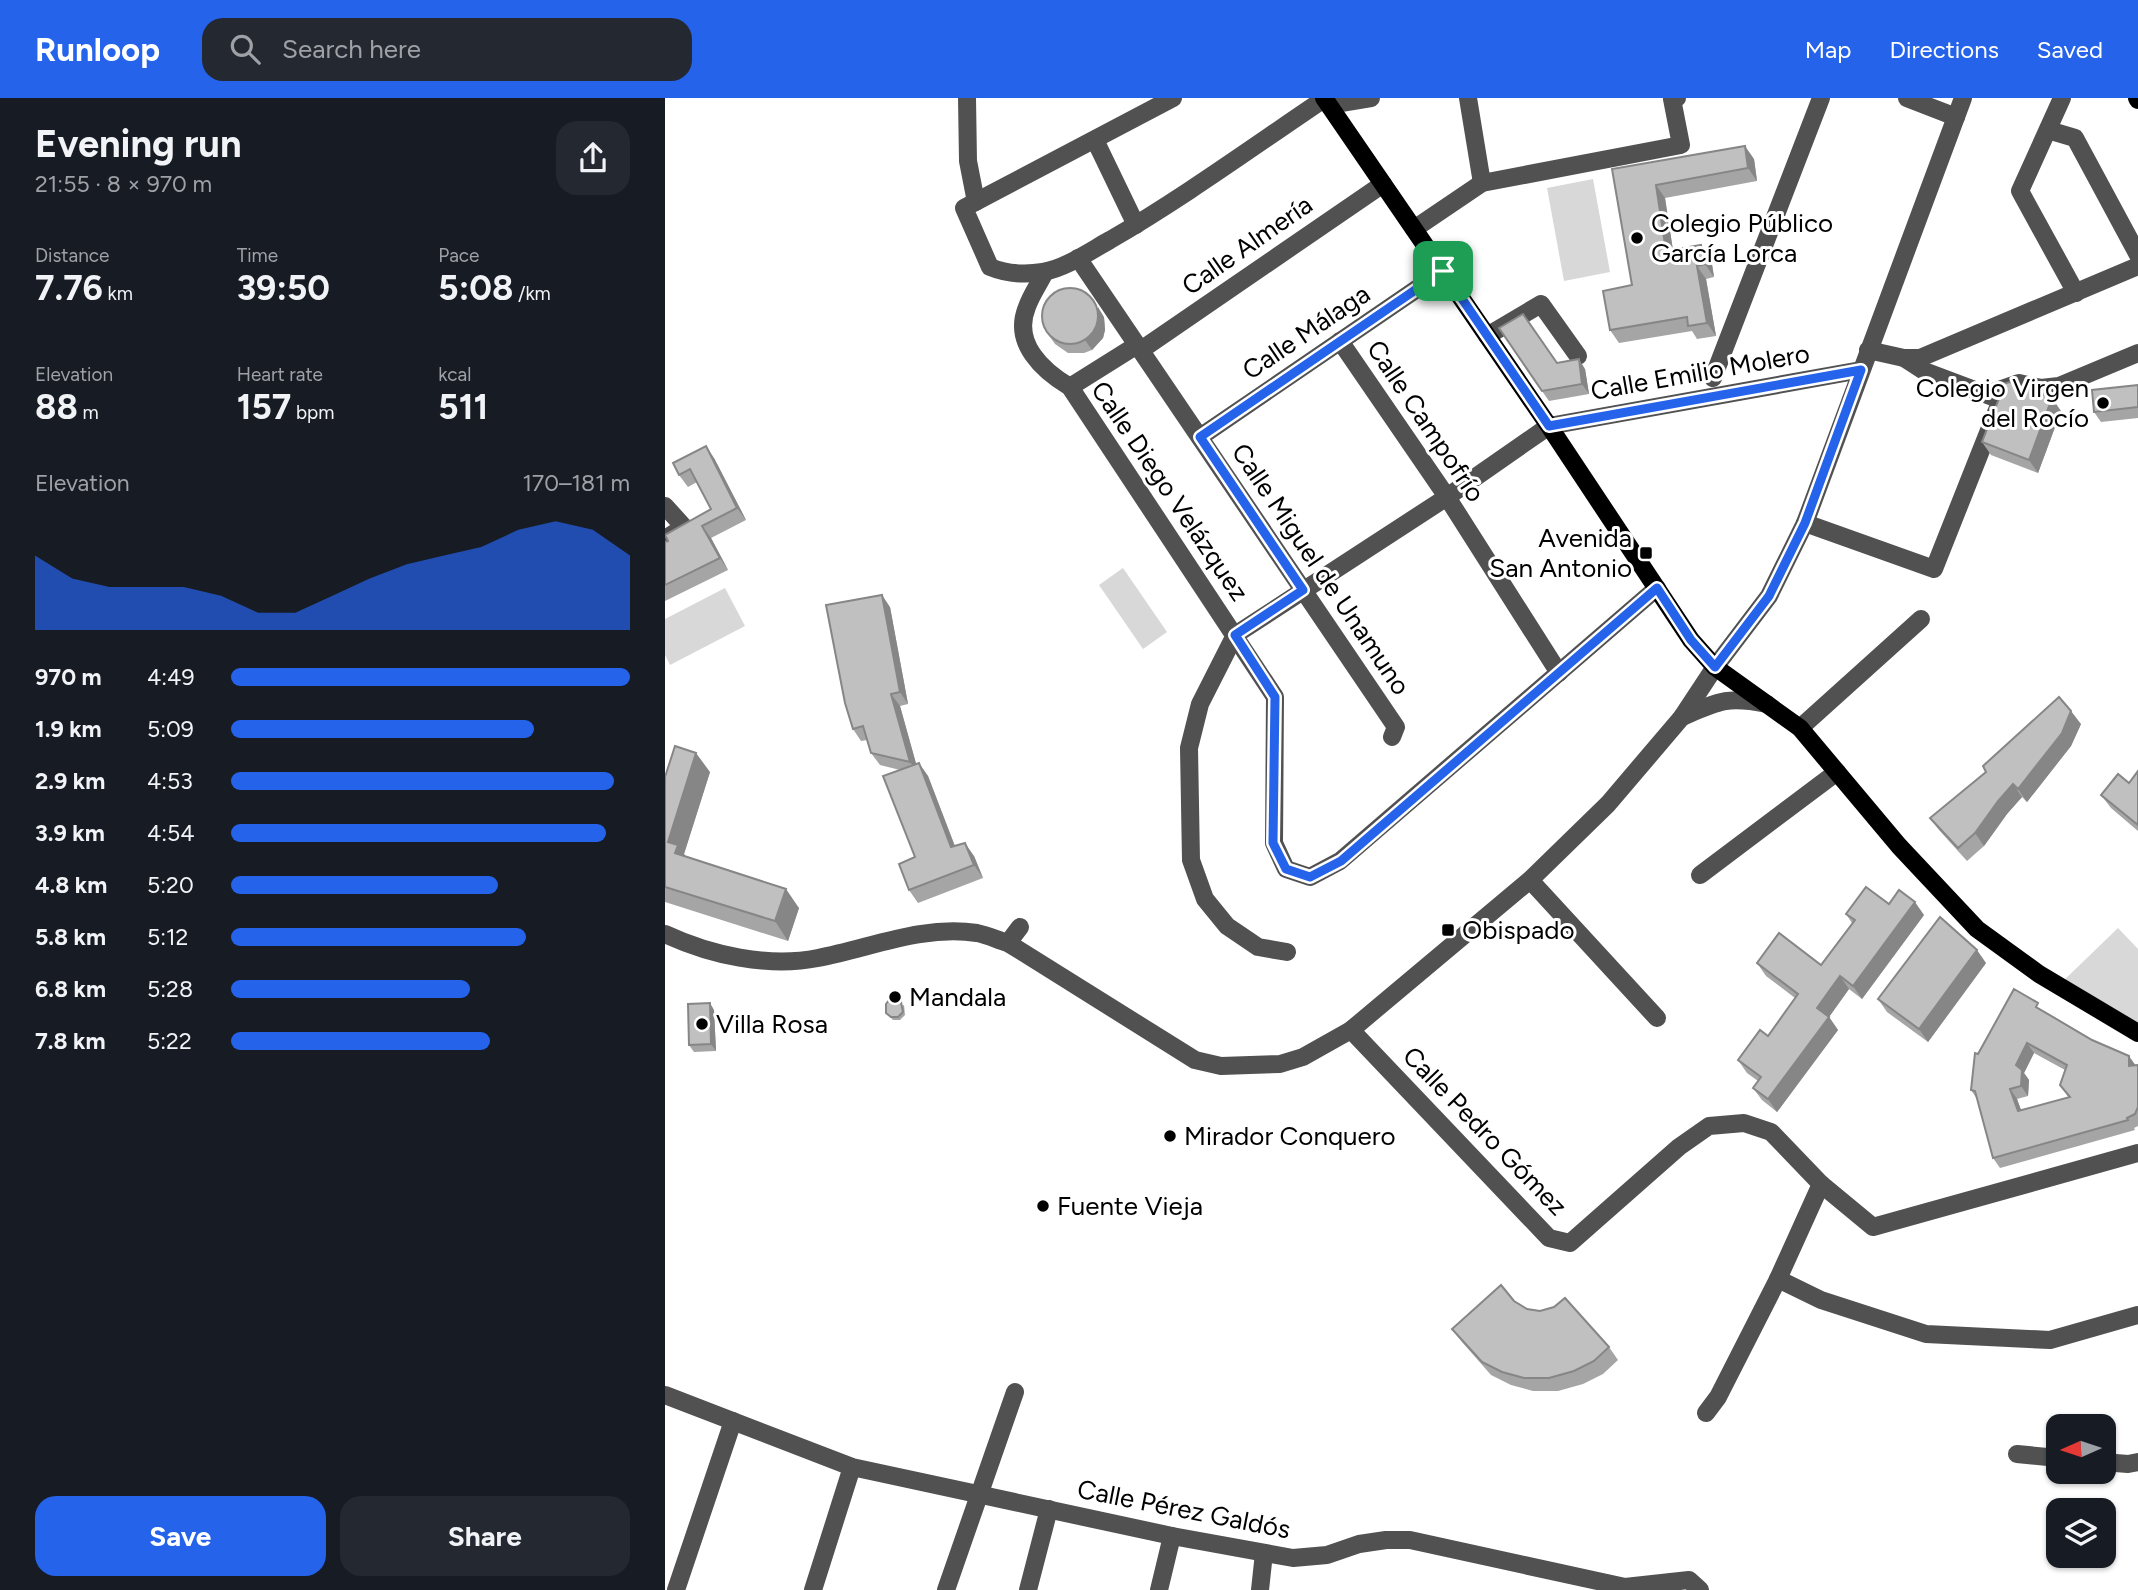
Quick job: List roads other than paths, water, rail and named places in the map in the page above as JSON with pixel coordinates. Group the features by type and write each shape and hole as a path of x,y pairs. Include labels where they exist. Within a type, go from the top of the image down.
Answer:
{"main road":[{"path":"1326,101 1549,426 1691,640 1715,667 1800,728 1933,885 1977,929 2039,974 2138,1033"}],"street":[{"path":"967,98 970,205 990,267 1012,273 1045,272 1079,258 1136,225 1326,101 1371,98"},
{"path":"1136,118 1138,98"},
{"path":"970,205 1173,98"},
{"path":"1468,98 1482,183"},
{"path":"1414,229 1482,183 1681,145 1672,99 1677,98"},
{"path":"1713,378 1821,98"},
{"path":"1907,98 1956,117"},
{"path":"665,934 740,958 777,961 815,959 917,933 978,933 1008,943 1162,1041 1195,1059 1221,1066 1280,1064 1303,1057 1351,1030 1530,880 1608,804 1682,717 1715,667 1769,596 1805,523 1963,98"},
{"path":"2062,98 2020,191 2076,293"},
{"path":"2048,130 2075,138 2138,255"},
{"path":"1095,140 1136,225"},
{"name":"Calle Almería","path":"1070,387 1139,347 1383,184"},
{"name":"Calle Miguel de Unamuno","path":"1079,258 1396,727 1392,737"},
{"path":"1868,350 1904,358 1920,358 2138,266"},
{"name":"Calle Málaga","path":"1200,437 1443,271"},
{"name":"Calle Diego Velázquez","path":"1045,272 1025,310 1024,334 1031,356 1051,376 1070,387 1235,635 1200,704 1189,748 1191,860 1205,900 1227,926 1258,947 1287,952"},
{"path":"1487,336 1541,304 1578,356"},
{"name":"Calle Campofrío","path":"1340,341 1447,497 1559,673"},
{"path":"1805,523 1934,569 1994,397 2019,383 2041,388 2059,386 2138,353"},
{"path":"1904,358 1924,372 1994,397"},
{"name":"Calle Emilio Molero","path":"1549,426 1861,370"},
{"path":"1549,426 1447,497 1235,635 1275,697 1273,843 1286,869 1310,877 1341,861 1657,588"},
{"path":"665,506 684,527 665,539"},
{"path":"1800,728 1921,619"},
{"path":"1682,717 1719,701 1739,699 1767,704"},
{"path":"1700,874 1837,772"},
{"path":"1530,880 1657,1018"},
{"path":"1008,943 1020,927"},
{"name":"Calle Pedro Gómez","path":"1351,1030 1549,1238 1570,1243 1679,1147 1709,1126 1744,1124 1771,1132 1821,1184"},
{"path":"1706,1413 1718,1397 1821,1184 1874,1227 2138,1153"},
{"path":"1777,1279 1821,1300 1926,1334 2050,1340 2138,1315"},
{"path":"946,1590 1015,1392"},
{"name":"Calle Pérez Galdós","path":"665,1395 852,1467 1172,1536 1293,1558 1327,1555 1359,1544 1411,1540 1609,1586 1625,1587 1689,1580 1700,1590"},
{"path":"677,1590 733,1421"},
{"path":"2017,1454 2046,1457"},
{"path":"2116,1463 2138,1462"},
{"path":"813,1590 852,1467"},
{"path":"1028,1590 1049,1509"},
{"path":"1159,1590 1172,1536"},
{"path":"1260,1590 1264,1553"}],"place":[{"name":"Colegio Público García Lorca","path":"1637,238"},
{"name":"Colegio Virgen del Rocío","path":"2103,403"},
{"name":"Avenida San Antonio","path":"1646,553"},
{"name":"Obispado","path":"1448,930"},
{"name":"Mandala","path":"895,997"},
{"name":"Villa Rosa","path":"702,1024"},
{"name":"Mirador Conquero","path":"1170,1136"},
{"name":"Fuente Vieja","path":"1043,1206"}]}
